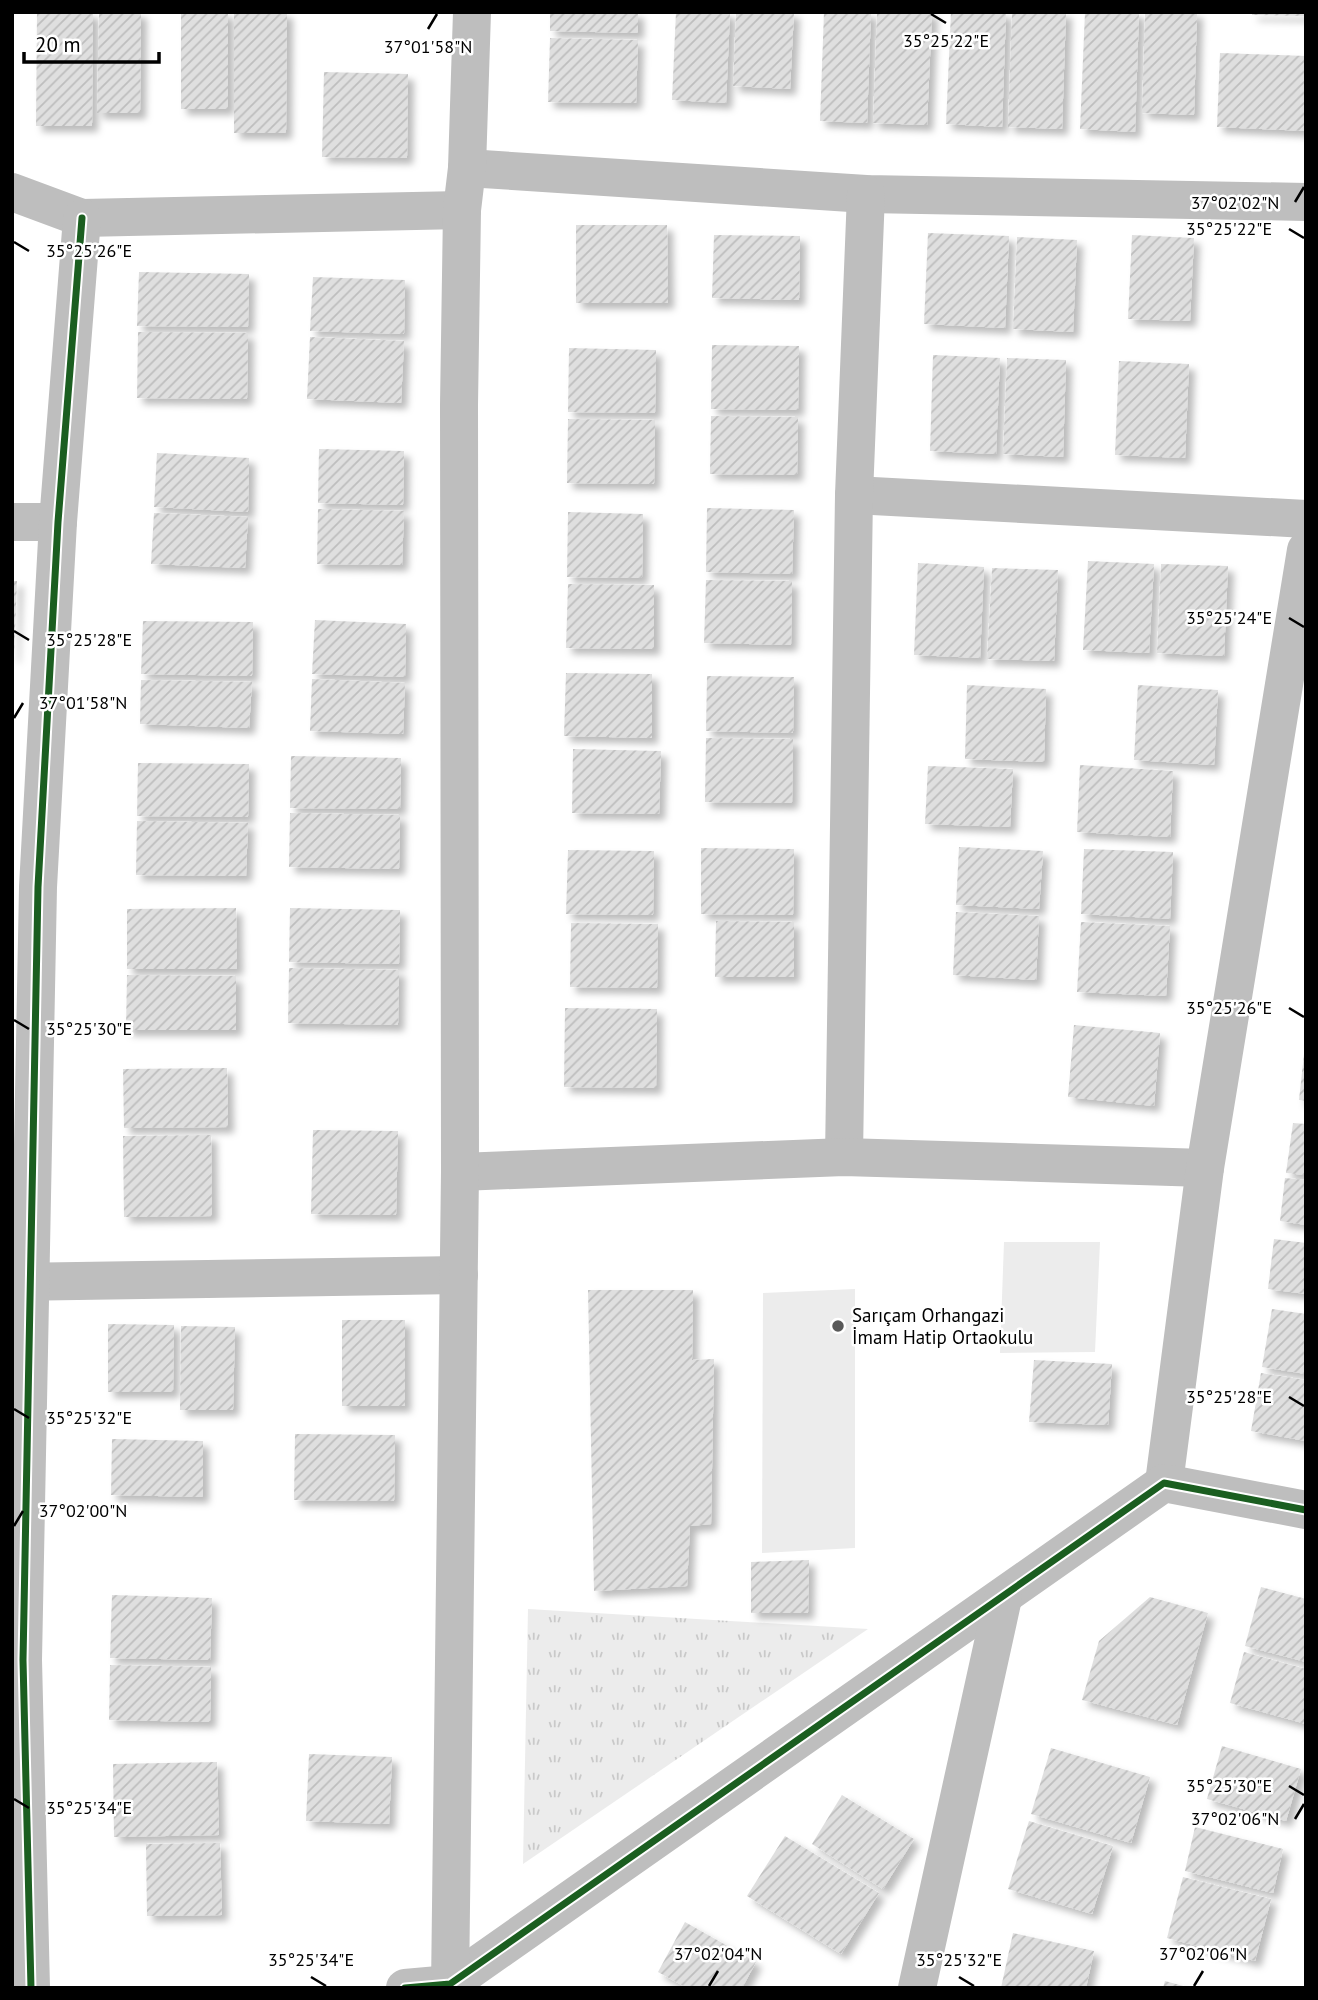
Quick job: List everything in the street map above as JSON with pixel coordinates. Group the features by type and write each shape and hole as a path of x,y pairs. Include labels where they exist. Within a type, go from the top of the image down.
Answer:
{"street":[{"path":"450,1986 460,1172 462,210 467,168 472,12"},
{"path":"467,168 866,194 1306,202"},
{"path":"12,192 82,218 462,210"},
{"path":"844,1157 854,495 866,194"},
{"path":"31,1988 18,1661 25,887 82,218"},
{"path":"854,495 1306,519"},
{"path":"12,522 58,522"},
{"path":"1164,1483 1205,1168 1306,550"},
{"path":"460,1172 844,1157 1205,1168"},
{"path":"20,1281 459,1276"},
{"path":"405,1988 450,1986 1164,1483 1306,1510"},
{"path":"917,1988 1003,1598"}],"green space":[{"path":"1004,1242 1100,1242 1095,1352 1000,1353"},
{"path":"855,1289 855,1548 762,1553 763,1293"},
{"path":"528,1609 868,1629 523,1864"}],"building":[{"path":"37,12 93,12 92,126 36,126"},
{"path":"99,12 141,12 140,113 97,113"},
{"path":"181,12 228,12 228,109 181,109"},
{"path":"234,12 287,12 286,133 234,133"},
{"path":"550,12 638,12 638,33 550,31"},
{"path":"676,12 730,12 726,103 672,100"},
{"path":"736,12 794,12 790,89 733,86"},
{"path":"824,12 871,12 867,123 820,121"},
{"path":"877,12 932,12 927,125 873,123"},
{"path":"951,12 1006,12 1002,127 946,124"},
{"path":"1012,12 1066,12 1062,129 1008,127"},
{"path":"1085,12 1139,12 1135,132 1080,129"},
{"path":"1145,12 1197,12 1194,115 1142,113"},
{"path":"1252,12 1306,12 1306,16 1252,15"},
{"path":"550,38 638,40 636,103 548,102"},
{"path":"1220,53 1306,56 1306,131 1217,127"},
{"path":"324,72 408,74 407,158 322,157"},
{"path":"576,225 667,225 668,303 576,303"},
{"path":"928,233 1009,236 1005,328 924,324"},
{"path":"714,235 800,236 799,300 712,298"},
{"path":"1132,235 1194,238 1190,321 1128,319"},
{"path":"1017,237 1077,240 1073,332 1013,329"},
{"path":"139,272 249,274 248,327 137,326"},
{"path":"313,277 405,280 404,334 310,331"},
{"path":"138,332 248,333 247,399 137,398"},
{"path":"310,337 404,341 401,403 307,399"},
{"path":"712,345 799,346 798,410 711,409"},
{"path":"569,348 656,350 655,413 568,412"},
{"path":"933,355 1000,358 996,454 930,451"},
{"path":"1007,358 1066,360 1063,457 1003,454"},
{"path":"1119,361 1189,364 1185,458 1115,455"},
{"path":"711,416 798,417 797,475 710,474"},
{"path":"568,419 655,420 654,484 567,483"},
{"path":"319,449 404,451 403,505 318,503"},
{"path":"157,453 249,458 248,512 154,507"},
{"path":"707,508 794,510 792,574 706,572"},
{"path":"318,509 404,511 402,565 317,564"},
{"path":"568,512 643,514 642,578 567,577"},
{"path":"154,513 248,517 245,568 151,564"},
{"path":"1088,561 1154,564 1149,653 1083,650"},
{"path":"918,563 984,567 980,658 914,655"},
{"path":"1161,564 1228,566 1224,656 1157,653"},
{"path":"992,568 1058,570 1054,661 987,659"},
{"path":"706,580 792,581 791,645 704,643"},
{"path":"12,581 17,581 14,657 12,657"},
{"path":"568,584 654,585 654,649 566,648"},
{"path":"315,620 406,624 405,677 312,674"},
{"path":"143,621 253,622 252,676 141,674"},
{"path":"566,673 652,674 652,738 564,736"},
{"path":"707,676 794,677 793,733 706,731"},
{"path":"312,679 405,683 403,734 310,731"},
{"path":"141,680 252,682 249,728 140,724"},
{"path":"967,685 1046,689 1044,762 965,759"},
{"path":"1138,685 1218,690 1214,765 1134,760"},
{"path":"706,738 793,739 792,803 705,802"},
{"path":"573,749 661,751 659,814 572,813"},
{"path":"291,756 401,758 400,809 290,808"},
{"path":"138,763 249,764 248,817 137,816"},
{"path":"1080,765 1173,771 1170,837 1077,832"},
{"path":"928,766 1013,769 1010,827 925,824"},
{"path":"290,813 400,815 399,869 289,867"},
{"path":"137,821 248,823 246,876 136,875"},
{"path":"959,847 1043,851 1039,909 956,905"},
{"path":"701,848 794,849 793,915 701,914"},
{"path":"1084,849 1173,852 1170,919 1081,914"},
{"path":"568,850 654,851 653,915 566,914"},
{"path":"236,908 237,969 127,969 127,909"},
{"path":"290,908 400,910 399,964 289,962"},
{"path":"956,912 1039,916 1036,980 953,975"},
{"path":"716,921 794,922 794,977 715,977"},
{"path":"1081,922 1170,926 1166,996 1077,992"},
{"path":"571,923 658,924 657,988 570,987"},
{"path":"289,968 399,970 398,1025 288,1023"},
{"path":"127,975 236,976 236,1030 126,1030"},
{"path":"565,1008 657,1009 656,1088 564,1087"},
{"path":"1074,1025 1160,1033 1154,1106 1068,1097"},
{"path":"1306,1054 1306,1101 1299,1100"},
{"path":"227,1068 228,1127 124,1128 123,1069"},
{"path":"1293,1123 1306,1124 1306,1175 1286,1173"},
{"path":"313,1130 398,1131 396,1215 311,1214"},
{"path":"211,1135 212,1216 124,1217 123,1136"},
{"path":"1285,1178 1306,1180 1306,1225 1280,1221"},
{"path":"1274,1239 1306,1243 1306,1294 1268,1289"},
{"path":"588,1290 693,1290 692,1360 714,1359 711,1524 690,1526 687,1586 594,1591"},
{"path":"1272,1309 1306,1314 1306,1374 1262,1367"},
{"path":"342,1320 405,1320 405,1406 342,1406"},
{"path":"108,1324 174,1325 173,1392 108,1392"},
{"path":"181,1326 235,1327 233,1410 180,1410"},
{"path":"1034,1360 1112,1364 1108,1425 1029,1422"},
{"path":"1261,1373 1306,1380 1306,1441 1251,1431"},
{"path":"295,1434 395,1435 394,1501 294,1500"},
{"path":"112,1439 203,1441 203,1497 111,1495"},
{"path":"809,1560 808,1613 751,1613 751,1562"},
{"path":"1261,1587 1306,1599 1306,1662 1245,1646"},
{"path":"112,1595 212,1598 210,1660 110,1658"},
{"path":"1150,1597 1208,1613 1177,1725 1082,1700 1099,1641"},
{"path":"1244,1652 1306,1669 1306,1724 1230,1703"},
{"path":"110,1665 211,1667 210,1722 109,1720"},
{"path":"1222,1746 1301,1769 1286,1821 1207,1799"},
{"path":"1051,1748 1150,1777 1131,1843 1031,1814"},
{"path":"309,1754 392,1757 389,1824 306,1821"},
{"path":"217,1762 219,1835 114,1837 113,1764"},
{"path":"842,1795 914,1839 883,1889 812,1844"},
{"path":"1029,1821 1113,1846 1092,1914 1008,1889"},
{"path":"1195,1827 1283,1849 1273,1893 1185,1871"},
{"path":"785,1836 879,1893 841,1954 747,1896"},
{"path":"220,1843 222,1915 147,1916 146,1844"},
{"path":"1183,1877 1271,1899 1255,1961 1167,1938"},
{"path":"685,1922 756,1962 742,1988 687,1988 658,1972"},
{"path":"1013,1933 1094,1951 1086,1988 1001,1988"},
{"path":"1165,1981 1187,1987 1187,1988 1163,1988"}],"cycle path":[{"path":"31,1988 23,1660 38,887 58,522 82,218"},
{"path":"405,1988 450,1984 1164,1483 1306,1510"}],"place":[{"name":"Sarıçam Orhangazi İmam Hatip Ortaokulu","path":"838,1326"}]}
